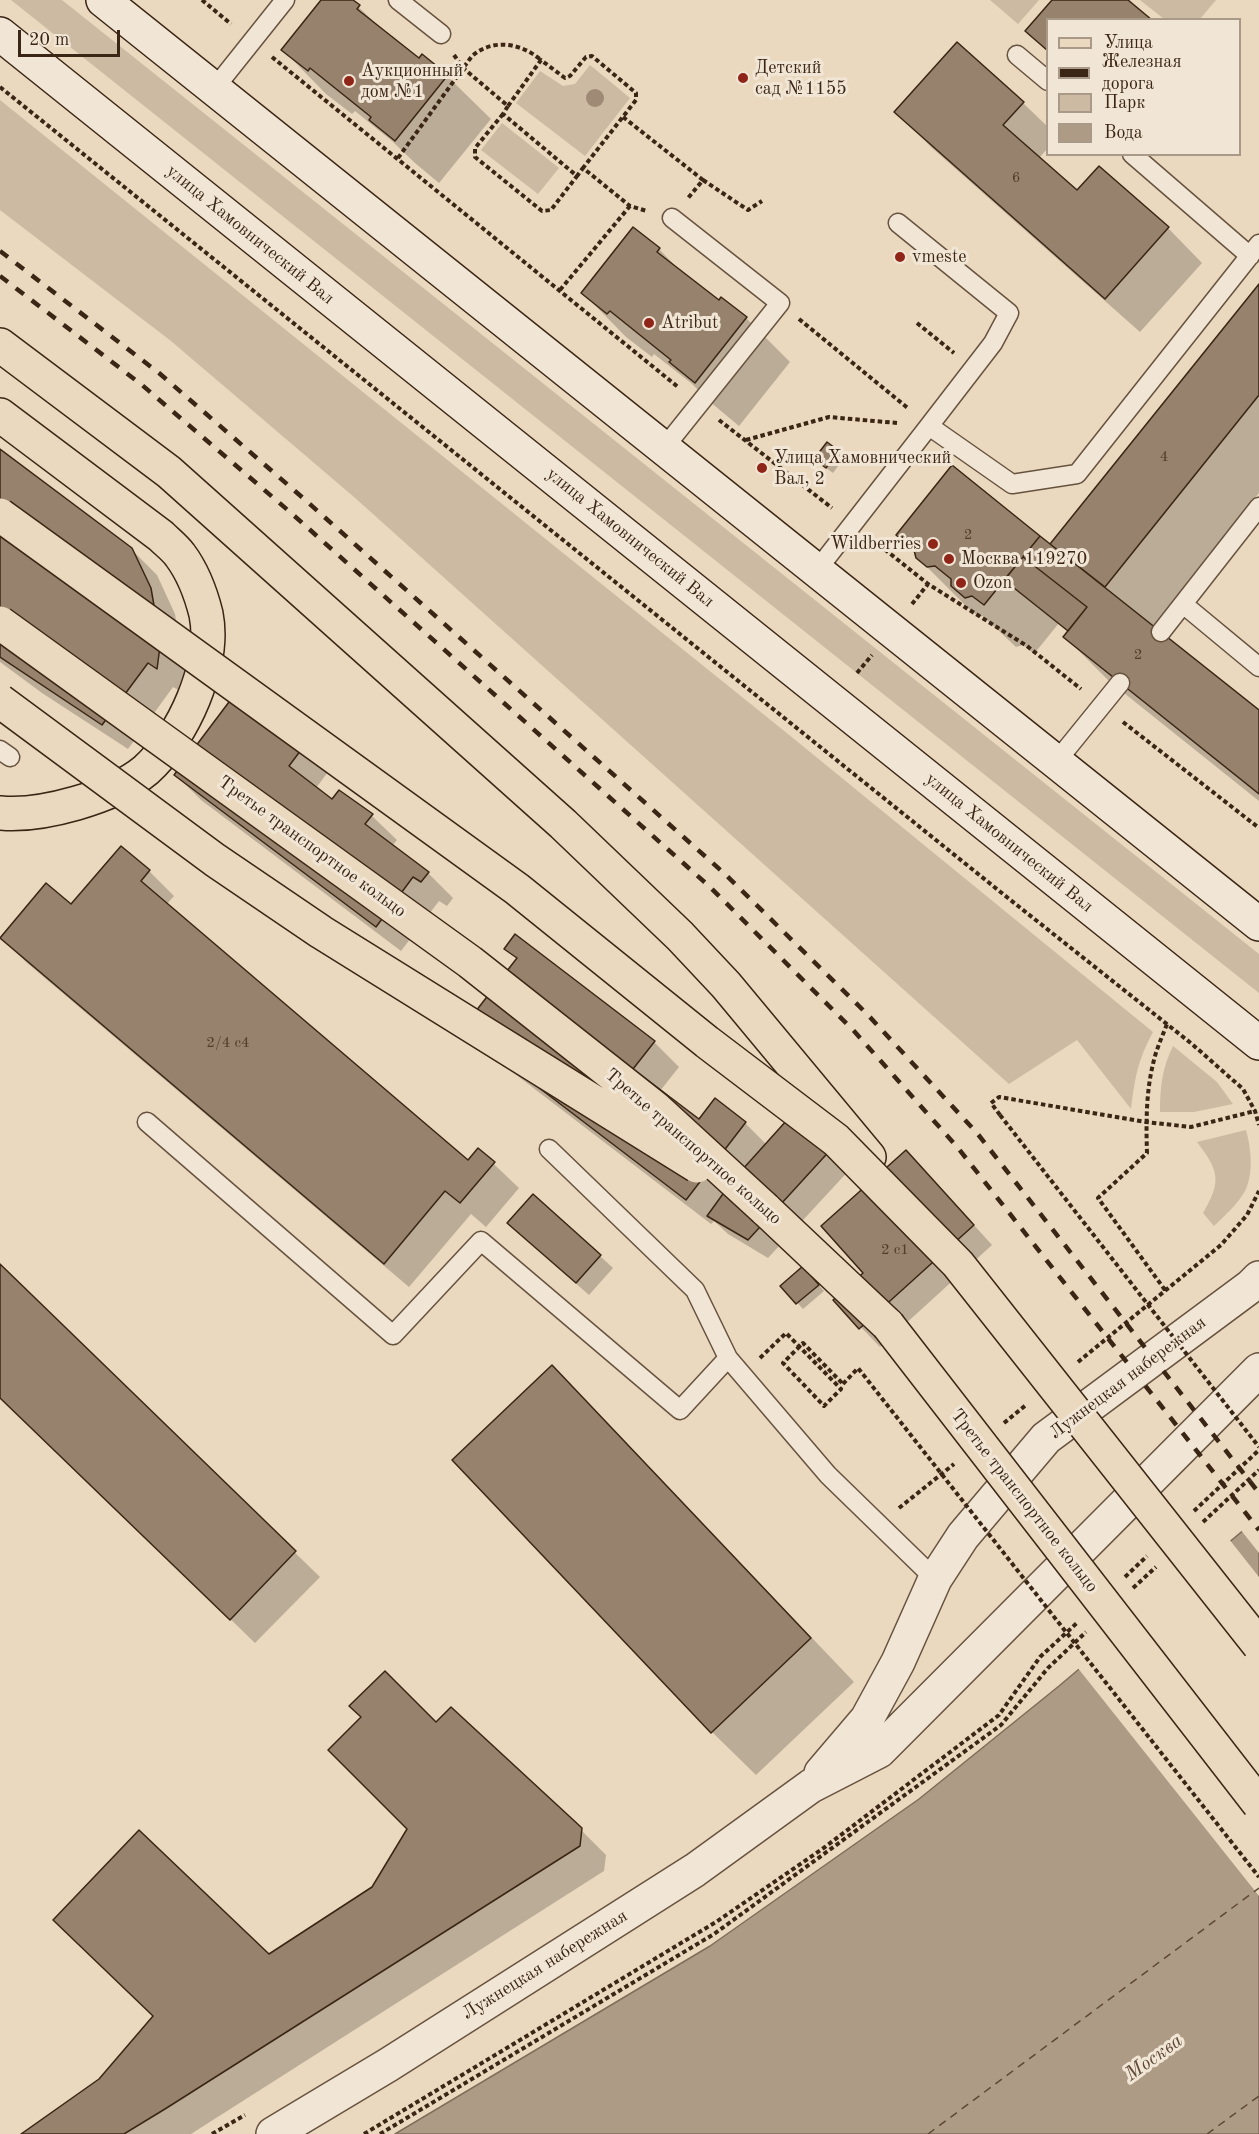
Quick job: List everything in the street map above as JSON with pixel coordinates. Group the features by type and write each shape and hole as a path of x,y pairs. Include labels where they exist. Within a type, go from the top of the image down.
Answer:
{"main road":[{"path":"116,4 214,89 1259,924"},
{"name":"улица Хамовнический Вал","path":"0,34 1259,1043"},
{"path":"0,345 169,472 563,824 663,920 726,985 958,1264 1259,1645"},
{"path":"0,415 145,524 180,554 195,584 206,615 206,644 200,682 187,716 167,748 145,771 107,794 64,807 15,814 0,813"},
{"path":"0,515 517,889 707,1042 836,1140 958,1264"},
{"name":"Третье транспортное кольцо","path":"0,623 470,962 655,1108 765,1209 888,1325 1259,1804"},
{"path":"0,701 215,860 321,932 765,1209"},
{"name":"Лужнецкая набережная","path":"810,1786 867,1719 898,1662 935,1579 963,1536 1046,1438 1259,1278"},
{"name":"Лужнецкая набережная","path":"263,2122 388,2065 695,1870 810,1786 879,1751 1259,1370"}],"lane":[{"path":"214,89 285,0"},
{"path":"399,0 419,6 441,34"},
{"path":"1017,55 1046,80"},
{"path":"929,426 1012,484 1077,474 1254,250 1135,156"},
{"path":"664,448 780,303 672,218"},
{"path":"817,570 993,343 1010,313 898,223"},
{"path":"1161,632 1259,507"},
{"path":"1183,604 1259,667"},
{"path":"1056,762 1120,683"},
{"path":"147,1122 393,1335 481,1241 680,1410 728,1358"},
{"path":"549,1149 695,1290 728,1358 828,1475 935,1579"}],"path":[{"path":"202,0 699,405 928,584 908,609"},
{"path":"441,34 463,68 508,106"},
{"path":"398,158 463,68 481,48 494,45 520,46 541,60 565,78 570,76 586,57 592,56 636,93 636,100 551,210 542,211 475,157 475,148 503,114 541,60"},
{"path":"0,87 1167,1024 1243,1089 1259,1125"},
{"path":"503,114 577,176"},
{"path":"623,117 703,180 748,210 762,201"},
{"path":"584,168 630,206 672,218 703,180"},
{"path":"560,290 630,206"},
{"path":"780,303 929,426"},
{"path":"917,323 973,369"},
{"path":"745,440 829,417 929,426"},
{"path":"857,673 876,650"},
{"path":"807,735 812,730"},
{"path":"1165,1290 1098,1198 1148,1153 1146,1122 1153,1063 1167,1024"},
{"path":"1255,1112 1191,1127 1146,1122 999,1097 991,1103 1259,1447"},
{"path":"1221,1245 1247,1215 1259,1191"},
{"path":"786,1333 791,1338 797,1344 803,1350 841,1389 824,1406 783,1363 796,1350 803,1343 843,1384 858,1368 1259,1877"},
{"path":"380,2134 714,1934 1002,1725 1048,1668"},
{"path":"890,1797 896,1803"},
{"path":"212,2134 263,2122"}],"green space":[{"path":"11,0 62,0 1259,954 1259,993"},
{"path":"990,0 1039,0 1018,24"},
{"path":"1140,0 1216,0 1201,18 1163,18"},
{"path":"590,65 630,98 585,156 516,103 540,71 563,86 575,84"},
{"path":"0,100 788,734 1153,1032 1138,1069 1131,1109 1077,1040 1009,1084 354,497 171,341 0,210"},
{"path":"502,123 559,168 538,194 481,150"},
{"path":"1173,1046 1217,1082 1233,1104 1194,1112 1160,1112 1162,1078"},
{"path":"1246,1130 1251,1160 1248,1184 1239,1201 1214,1226 1203,1213 1215,1184 1214,1169 1197,1142"}],"water":[{"name":"Москва","path":"1259,1517 1259,2134 395,2134 710,1946 919,1799 1059,1686"}],"pier":[{"path":"1259,1514 1259,1553 1240,1529"},
{"path":"1229,1539 1259,1577 1259,1896 1077,1667"}],"building":[{"path":"321,0 353,0 360,5 357,9 419,58 422,54 448,75 395,141 369,120 371,117 310,68 308,71 281,50"},
{"path":"1052,0 1128,0 1150,18 1046,18 1046,49 1025,31"},
{"path":"957,42 1024,102 1003,125 1077,190 1099,166 1169,227 1105,299 894,112"},
{"path":"633,227 660,248 657,252 719,300 721,297 747,317 695,383 669,362 671,360 610,311 607,314 581,293"},
{"path":"1259,284 1259,395 1105,587 1050,544"},
{"path":"827,442 839,451 826,468 814,459"},
{"path":"0,449 132,548 151,588 157,623 163,624 157,669 148,663 102,725 0,657"},
{"path":"952,465 1040,536 984,605 972,596 965,598 951,586 951,579 935,566 927,567 916,558 914,550 896,535"},
{"path":"1040,536 1259,710 1259,794 1063,637 1087,607 1023,557"},
{"path":"1023,557 1087,607 1068,631 1004,580"},
{"path":"238,690 307,742 289,766 332,799 339,790 373,814 365,824 429,872 421,882 413,877 376,927 174,775"},
{"path":"121,846 150,870 141,881 468,1160 478,1148 495,1162 460,1203 445,1191 384,1264 0,938 46,883 71,904"},
{"path":"515,934 655,1041 633,1069 699,1119 715,1098 746,1122 686,1200 462,1029 517,958 504,949"},
{"path":"796,1110 835,1145 748,1240 707,1216 733,1180"},
{"path":"906,1150 974,1225 859,1329 833,1300 863,1273 821,1226"},
{"path":"533,1194 601,1255 576,1283 507,1223"},
{"path":"0,1264 296,1551 230,1620 0,1398"},
{"path":"803,1266 819,1285 796,1304 780,1286"},
{"path":"552,1365 811,1638 711,1733 452,1460"},
{"path":"385,1671 436,1722 451,1707 582,1828 580,1846 124,2134 21,2134 99,2079 153,2016 53,1920 139,1830 269,1954 372,1887 407,1829 328,1750 361,1717 349,1706"}],"ferry route":[{"path":"928,2134 1259,1888"},
{"path":"1207,2134 1259,2096"}],"railway":[{"path":"0,251 159,373 303,498 725,874 868,1015 977,1133 1259,1493"},
{"path":"0,276 142,385 290,512 710,887 854,1031 958,1148 1259,1530"}],"place":[{"name":"Детский сад №1155","path":"743,78"},
{"name":"Аукционный дом №1","path":"349,81"},
{"name":"vmeste","path":"900,257"},
{"name":"Atribut","path":"649,323"},
{"name":"Улица Хамовнический Вал, 2","path":"762,468"},
{"name":"Wildberries","path":"933,544"},
{"name":"Москва 119270","path":"949,559"},
{"name":"Ozon","path":"961,583"}]}
